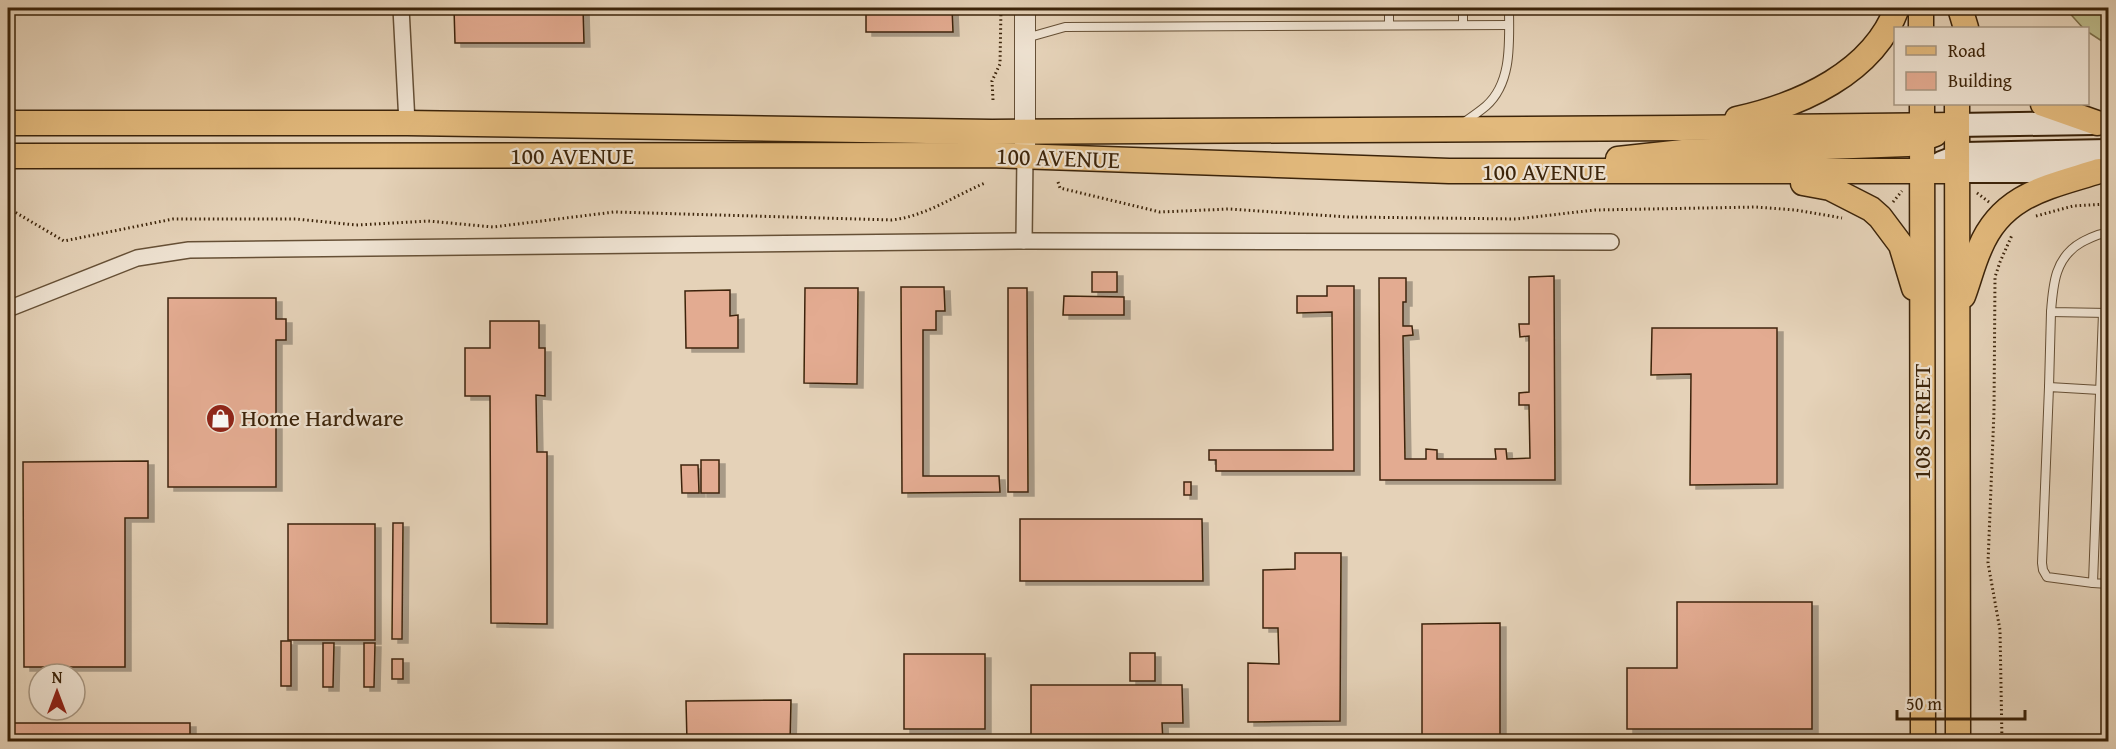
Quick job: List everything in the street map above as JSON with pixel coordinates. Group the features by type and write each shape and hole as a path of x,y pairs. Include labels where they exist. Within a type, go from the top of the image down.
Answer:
{"main road":[{"path":"1681,129 1749,117 1785,106 1820,89 1836,80 1860,60 1879,40 1897,8"},
{"path":"1921,8 1921,27"},
{"path":"1956,27 1958,8"},
{"path":"1958,8 1966,27"},
{"path":"2046,105 2103,123"},
{"name":"100 AVENUE","path":"8,156 1025,144 1450,130 1681,129 1922,123 1957,114 2103,123"},
{"name":"108 STREET","path":"1957,114 1962,172 1957,315 1959,737"},
{"name":"100 AVENUE","path":"8,123 407,123 1025,144 1449,171 1747,172 1914,180 1962,172 2105,164"},
{"path":"1449,171 1558,165 1683,152 1908,144 1922,123"},
{"name":"108 STREET","path":"1922,123 1914,180 1922,315 1923,741"},
{"path":"1957,315 1980,247 2010,218 2026,195 2105,164"},
{"path":"1747,172 1830,188 1871,209 1886,223 1901,244 1922,315"},
{"path":"1906,741 1922,702"}],"street":[{"path":"401,8 407,123"},
{"path":"1024,241 1026,8"},
{"path":"8,309 137,258 189,250 1024,241 1611,242"}],"lane":[{"path":"1389,8 1389,25"},
{"path":"1463,8 1463,25"},
{"path":"1450,130 1464,123 1487,105 1498,90 1508,66 1509,8"},
{"path":"1025,39 1065,27 1509,25"},
{"path":"2109,232 2092,237 2065,255 2056,270 2053,284 2043,570 2047,577 2056,579 2109,584"},
{"path":"2051,312 2106,314 2100,390 2093,583"},
{"path":"2049,387 2100,390"}],"path":[{"path":"993,100 992,81 1000,64 1001,8"},
{"path":"1962,172 2010,218"},
{"path":"1880,217 1914,180"},
{"path":"1058,182 1060,188 1160,212 1229,209 1348,217 1516,219 1595,210 1756,207 1795,210 1850,219"},
{"path":"8,208 64,242 172,219 296,219 356,225 428,221 493,227 614,212 892,220 924,213 985,183"},
{"path":"2010,218 2063,208 2109,204"},
{"path":"2002,741 2001,640 1988,563 1995,411 1995,277 2010,218"}],"shaded area":[{"path":"2065,8 2108,8 2108,45 2089,33 2089,27 2082,27"}],"building":[{"path":"454,8 583,8 584,43 455,43"},
{"path":"866,8 952,8 953,32 866,32"},
{"path":"1092,272 1117,272 1117,292 1092,292"},
{"path":"1554,276 1555,480 1380,480 1379,278 1406,278 1403,326 1412,326 1413,335 1403,336 1405,459 1426,459 1426,449 1437,450 1437,459 1496,459 1495,449 1506,449 1507,459 1530,458 1529,405 1519,405 1519,393 1529,392 1529,336 1520,337 1519,324 1529,324 1529,277"},
{"path":"1327,286 1354,286 1354,471 1216,471 1216,460 1209,460 1209,450 1333,450 1332,312 1297,313 1297,296 1327,296"},
{"path":"901,287 944,287 945,311 936,311 936,330 923,330 923,476 999,476 1000,492 902,493"},
{"path":"805,288 858,288 857,384 804,383"},
{"path":"1008,288 1027,288 1028,492 1008,492"},
{"path":"730,290 730,316 738,315 738,348 686,348 685,291"},
{"path":"1064,296 1124,297 1124,315 1063,315"},
{"path":"168,298 276,298 276,319 286,319 286,340 276,340 276,487 168,487"},
{"path":"490,321 539,321 539,348 545,348 545,396 536,395 537,452 547,452 547,624 491,623 490,396 465,396 465,348 490,348"},
{"path":"1652,328 1777,328 1777,484 1690,485 1691,374 1651,375"},
{"path":"701,460 719,460 719,493 701,493"},
{"path":"148,461 148,518 125,518 125,667 87,667 87,662 27,662 27,667 24,667 23,462"},
{"path":"681,465 698,465 699,493 682,493"},
{"path":"1184,482 1191,482 1191,495 1184,495"},
{"path":"1020,519 1202,519 1203,581 1020,581"},
{"path":"393,523 403,523 402,639 392,639"},
{"path":"288,524 375,524 375,640 288,640"},
{"path":"1295,553 1341,553 1340,721 1248,722 1248,663 1279,664 1278,628 1263,628 1263,570 1295,569"},
{"path":"1677,602 1812,602 1812,729 1627,729 1627,668 1677,668"},
{"path":"1500,623 1500,742 1422,742 1422,624"},
{"path":"281,641 291,641 291,686 281,686"},
{"path":"323,643 334,643 333,687 323,687"},
{"path":"364,643 375,643 374,687 364,687"},
{"path":"1130,653 1155,653 1155,681 1130,681"},
{"path":"904,654 985,654 985,729 904,729"},
{"path":"392,659 403,659 403,679 392,679"},
{"path":"1031,685 1182,685 1183,723 1162,723 1163,742 1031,742"},
{"path":"791,700 790,742 687,742 686,701"},
{"path":"8,723 190,723 190,742 11,742 14,739 8,733"}],"place":[{"name":"Home Hardware","path":"220,418"}]}
